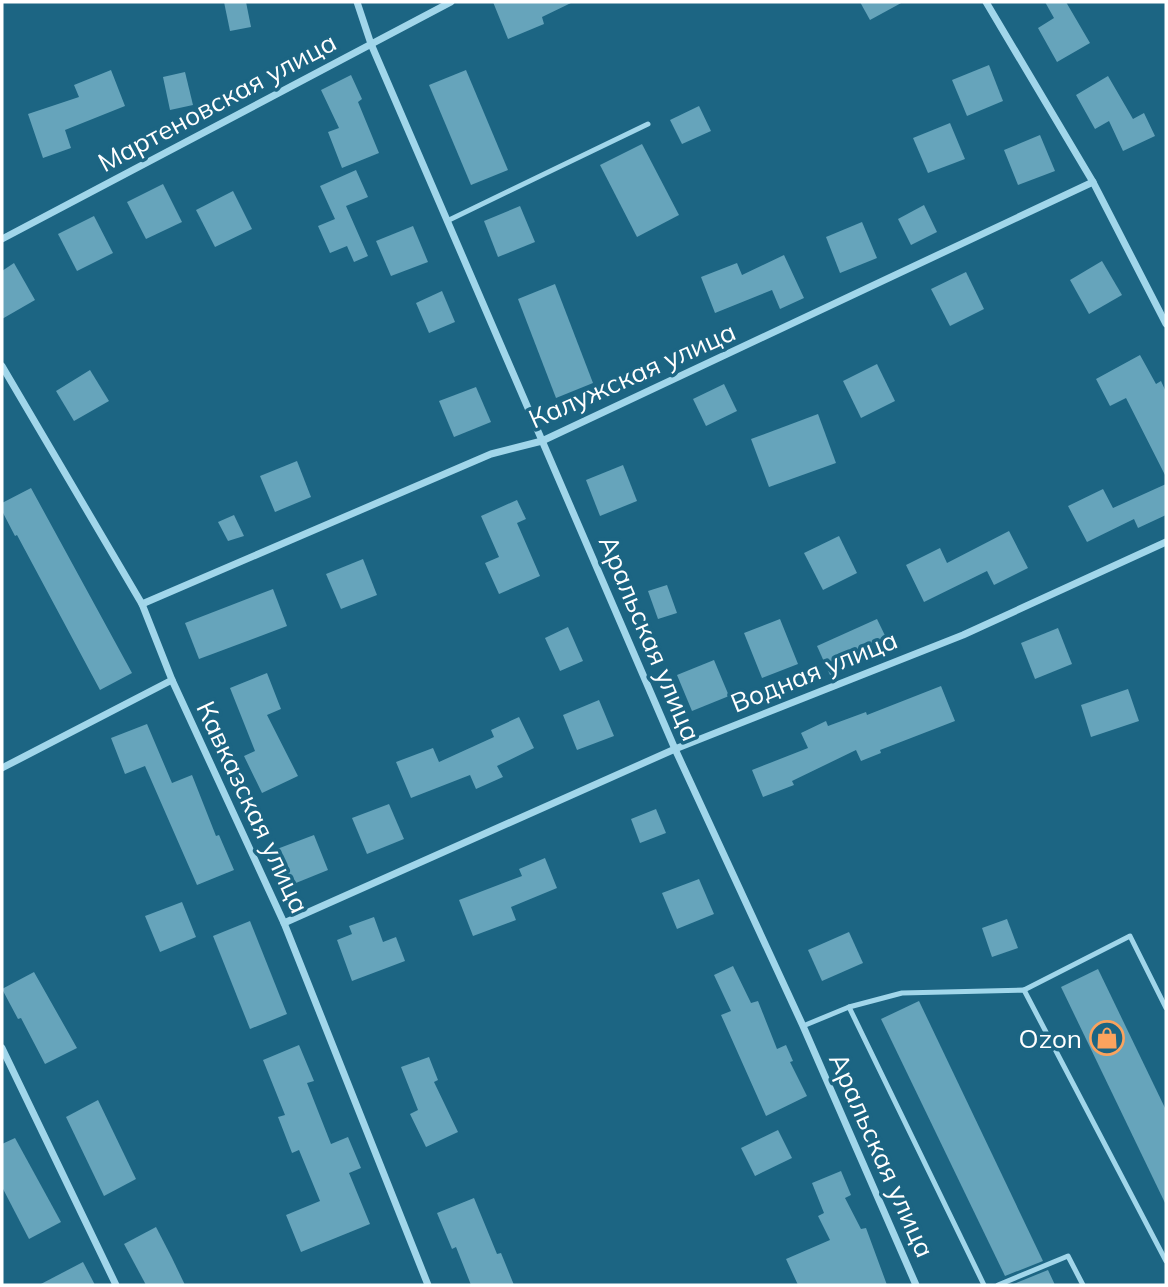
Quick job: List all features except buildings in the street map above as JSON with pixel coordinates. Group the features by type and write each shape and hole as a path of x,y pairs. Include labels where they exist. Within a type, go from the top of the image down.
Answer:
{"street":[{"name":"Аральская улица","path":"357,2 447,221 675,749 803,1026 916,1285"},
{"name":"Мартеновская улица","path":"2,239 451,2"},
{"path":"986,2 1093,182 1166,324"},
{"name":"Калужская улица","path":"142,604 491,454 542,441 1093,182"},
{"name":"Кавказская улица","path":"2,366 142,604 172,680 284,923 428,1285"},
{"name":"Водная улица","path":"284,923 675,749 963,635 1166,542"},
{"path":"2,768 172,680"},
{"path":"2,1048 116,1285"}],"lane":[{"path":"447,221 648,124"},
{"path":"803,1026 849,1007 902,993 1024,990 1129,936 1166,1008"},
{"path":"1024,990 1166,1261"},
{"path":"849,1007 984,1285"},
{"path":"998,1285 1068,1256 1083,1285"}],"place":[{"name":"Ozon","path":"1107,1038"}]}
